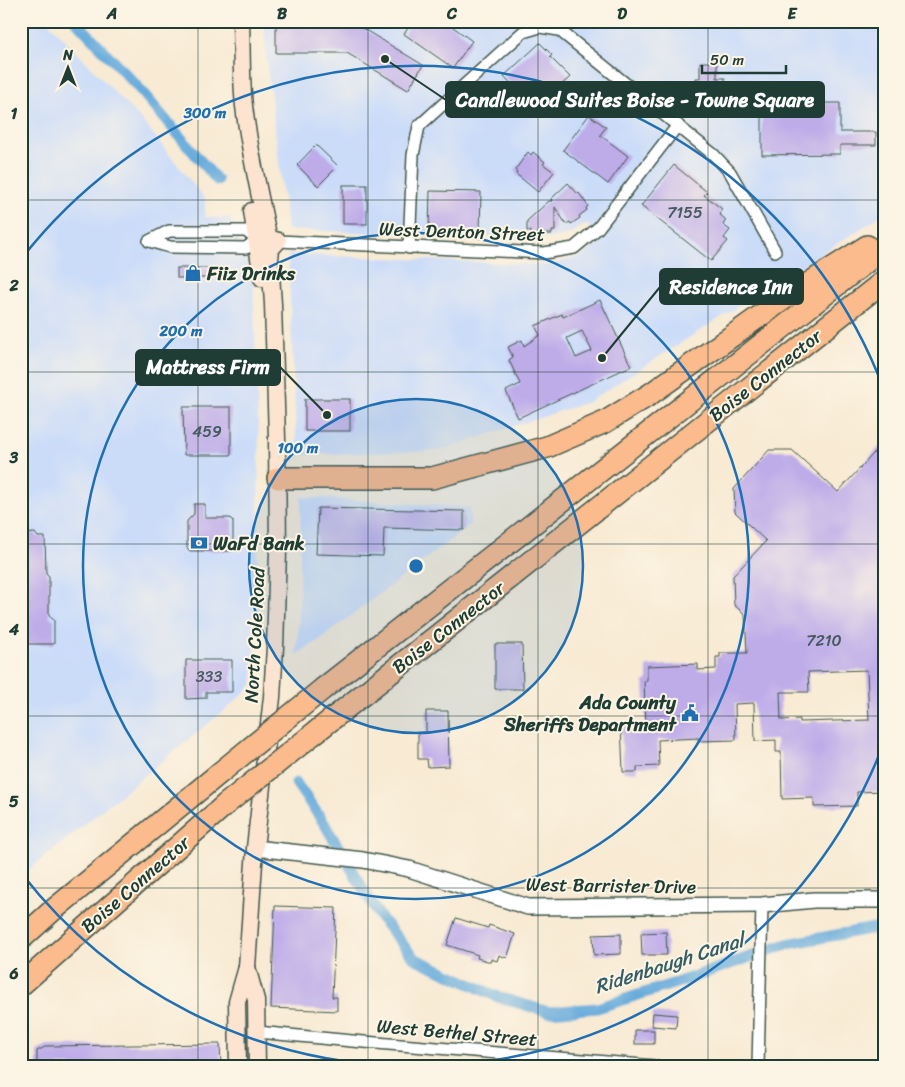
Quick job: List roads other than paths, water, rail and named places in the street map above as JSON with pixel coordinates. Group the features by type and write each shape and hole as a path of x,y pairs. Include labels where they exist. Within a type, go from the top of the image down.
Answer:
{"highway":[{"path":"278,478 432,478 547,447 605,422 649,396 784,299 884,234"},
{"name":"Boise Connector","path":"21,938 59,904 324,688 884,248"},
{"name":"Boise Connector","path":"21,985 226,804 884,281"}],"main road":[{"name":"North Cole Road","path":"238,1066 237,1002 247,967 254,848 272,697 275,647 278,478 273,304 281,290 278,241 265,179 254,165 244,105 241,21"},
{"name":"North Cole Road","path":"254,165 248,182 263,290 273,304"},
{"name":"North Cole Road","path":"247,967 256,1000 257,1066"}],"street":[{"path":"409,248 413,156 419,126 523,32 540,27 559,30 714,154 730,172 775,251"},
{"name":"West Denton Street","path":"278,241 544,253 574,248 598,228 678,126"},
{"path":"169,231 246,231 257,240 246,248 170,247 149,241 169,231"},
{"name":"West Barrister Drive","path":"254,848 364,860 409,869 528,908 762,906 814,900 884,900"},
{"path":"758,1066 762,906"},
{"name":"West Bethel Street","path":"257,1032 656,1066"}],"waterway":[{"name":"Ridenbaugh Canal","path":"76,21 136,85 217,180"},
{"name":"Ridenbaugh Canal","path":"296,783 324,823 380,917 414,958 498,997 549,1012 597,1008 679,982 787,944 884,928"}],"place":[{"name":"Candlewood Suites Boise - Towne Square","path":"385,59"},
{"name":"Fiiz Drinks","path":"193,273"},
{"name":"Residence Inn","path":"602,358"},
{"name":"Mattress Firm","path":"327,415"},
{"name":"WaFd Bank","path":"199,543"},
{"name":"Ada County Sheriffs Department","path":"690,713"}]}
